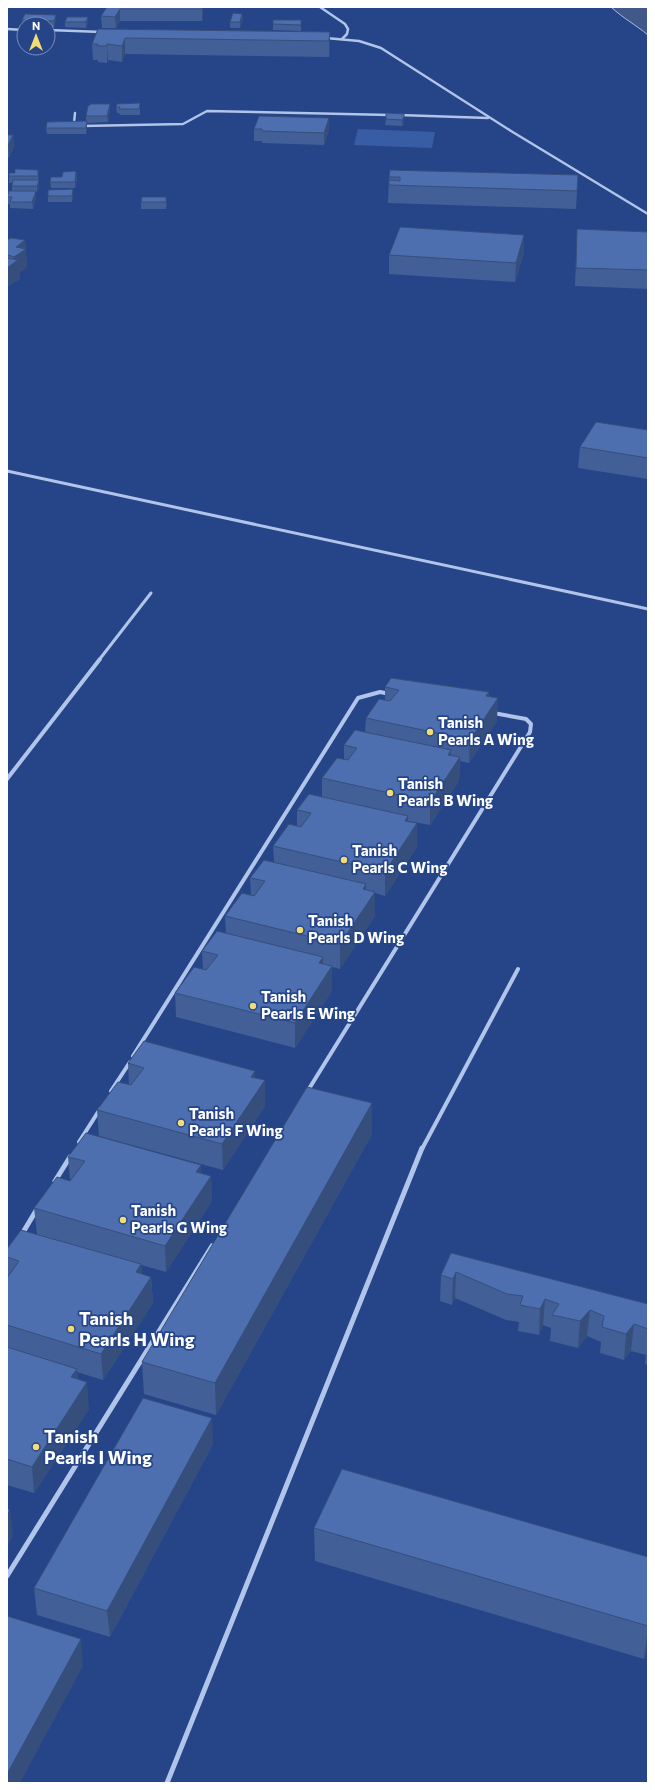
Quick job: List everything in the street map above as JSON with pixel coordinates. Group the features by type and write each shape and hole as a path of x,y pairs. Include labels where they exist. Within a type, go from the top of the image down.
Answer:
{"street":[{"path":"320,7 345,24 348,29 347,34 342,39"},
{"path":"56,30 104,32"},
{"path":"324,38 359,41 381,48 490,118 648,214"},
{"path":"75,113 74,124 82,126 183,124 192,121 199,113 207,111 490,118"},
{"path":"7,471 648,610"},
{"path":"7,779 151,592"},
{"path":"107,1099 358,698 380,692 395,695"},
{"path":"304,1097 530,732 531,724 526,719 487,712"},
{"path":"167,1783 425,1141 518,969"},
{"path":"77,1145 102,1105"},
{"path":"52,1185 73,1152"},
{"path":"19,1238 40,1205"},
{"path":"7,1576 216,1238"}],"shaded area":[{"path":"611,7 648,7 648,35 621,15"},
{"path":"358,129 435,132 432,148 354,145"}],"building":[{"path":"107,7 203,7 202,9 120,9 115,17 101,16"},
{"path":"233,13 242,14 240,22 230,22"},
{"path":"25,14 56,15 56,16 24,16"},
{"path":"67,17 88,17 86,22 65,22"},
{"path":"273,20 301,20 301,25 273,24"},
{"path":"98,29 330,32 329,41 125,38 122,46 107,44 107,46 97,46 98,44 92,44"},
{"path":"140,103 139,109 119,109 120,107 116,107 117,104"},
{"path":"91,104 110,104 107,116 86,116 88,106"},
{"path":"386,113 404,114 404,117 402,120 386,119"},
{"path":"259,116 329,118 324,133 262,131 262,129 254,129"},
{"path":"87,121 86,128 46,128 47,122"},
{"path":"7,135 13,135 8,145 7,145"},
{"path":"15,169 38,170 38,176 9,176 9,173 15,173"},
{"path":"390,170 578,175 577,191 389,185 389,180 400,181 400,177 389,177"},
{"path":"76,171 75,182 50,182 51,177 62,177 63,172"},
{"path":"13,180 39,180 37,186 12,186"},
{"path":"73,189 72,196 48,196 48,190"},
{"path":"9,191 36,191 32,202 10,202 12,197 7,197"},
{"path":"142,197 166,197 166,202 141,202"},
{"path":"400,227 524,235 516,263 389,255"},
{"path":"577,229 648,232 648,270 576,268"},
{"path":"11,238 25,240 16,247 26,249 14,257 7,256 7,240"},
{"path":"7,258 18,260 7,268"},
{"path":"596,422 648,430 648,458 580,447"},
{"path":"391,678 489,692 486,696 498,698 470,740 366,718 379,699 390,701 399,690 385,687"},
{"path":"355,730 451,750 448,755 460,757 430,802 322,778 337,758 348,760 357,748 344,745"},
{"path":"309,794 408,816 405,821 417,823 385,872 273,846 289,824 301,827 311,813 297,810"},
{"path":"264,860 366,884 363,889 375,892 340,944 225,916 242,893 254,896 265,881 250,878"},
{"path":"217,931 323,957 319,963 332,966 295,1023 175,993 194,967 206,970 218,955 202,951"},
{"name":"Tanish Pearls F Wing","path":"144,1041 255,1071 251,1077 265,1080 222,1144 97,1110 118,1082 131,1085 144,1068 128,1063"},
{"path":"307,1087 372,1103 215,1383 142,1362"},
{"name":"Tanish Pearls G Wing","path":"86,1133 201,1165 196,1172 211,1176 165,1246 34,1208 57,1177 70,1181 85,1161 68,1157"},
{"name":"Tanish Pearls H Wing","path":"21,1230 141,1264 136,1272 151,1277 101,1354 7,1325 7,1278 19,1261 7,1257 7,1249"},
{"path":"451,1253 648,1304 648,1329 634,1324 626,1334 602,1327 604,1316 590,1310 580,1321 552,1315 559,1304 545,1299 540,1309 520,1305 523,1296 507,1294 456,1272 453,1279 441,1275"},
{"name":"Tanish Pearls I Wing","path":"7,1347 77,1369 71,1377 87,1382 32,1467 7,1459"},
{"path":"143,1398 212,1418 107,1611 34,1588"},
{"path":"342,1469 648,1557 648,1626 314,1528"},
{"path":"7,1616 81,1639 7,1774"}],"place":[{"name":"Tanish Pearls A Wing","path":"430,732"},
{"name":"Tanish Pearls B Wing","path":"390,793"},
{"name":"Tanish Pearls C Wing","path":"344,860"},
{"name":"Tanish Pearls D Wing","path":"300,930"},
{"name":"Tanish Pearls E Wing","path":"253,1006"},
{"name":"Tanish Pearls F Wing","path":"181,1123"},
{"name":"Tanish Pearls G Wing","path":"123,1220"},
{"name":"Tanish Pearls H Wing","path":"71,1329"},
{"name":"Tanish Pearls I Wing","path":"36,1447"}]}
